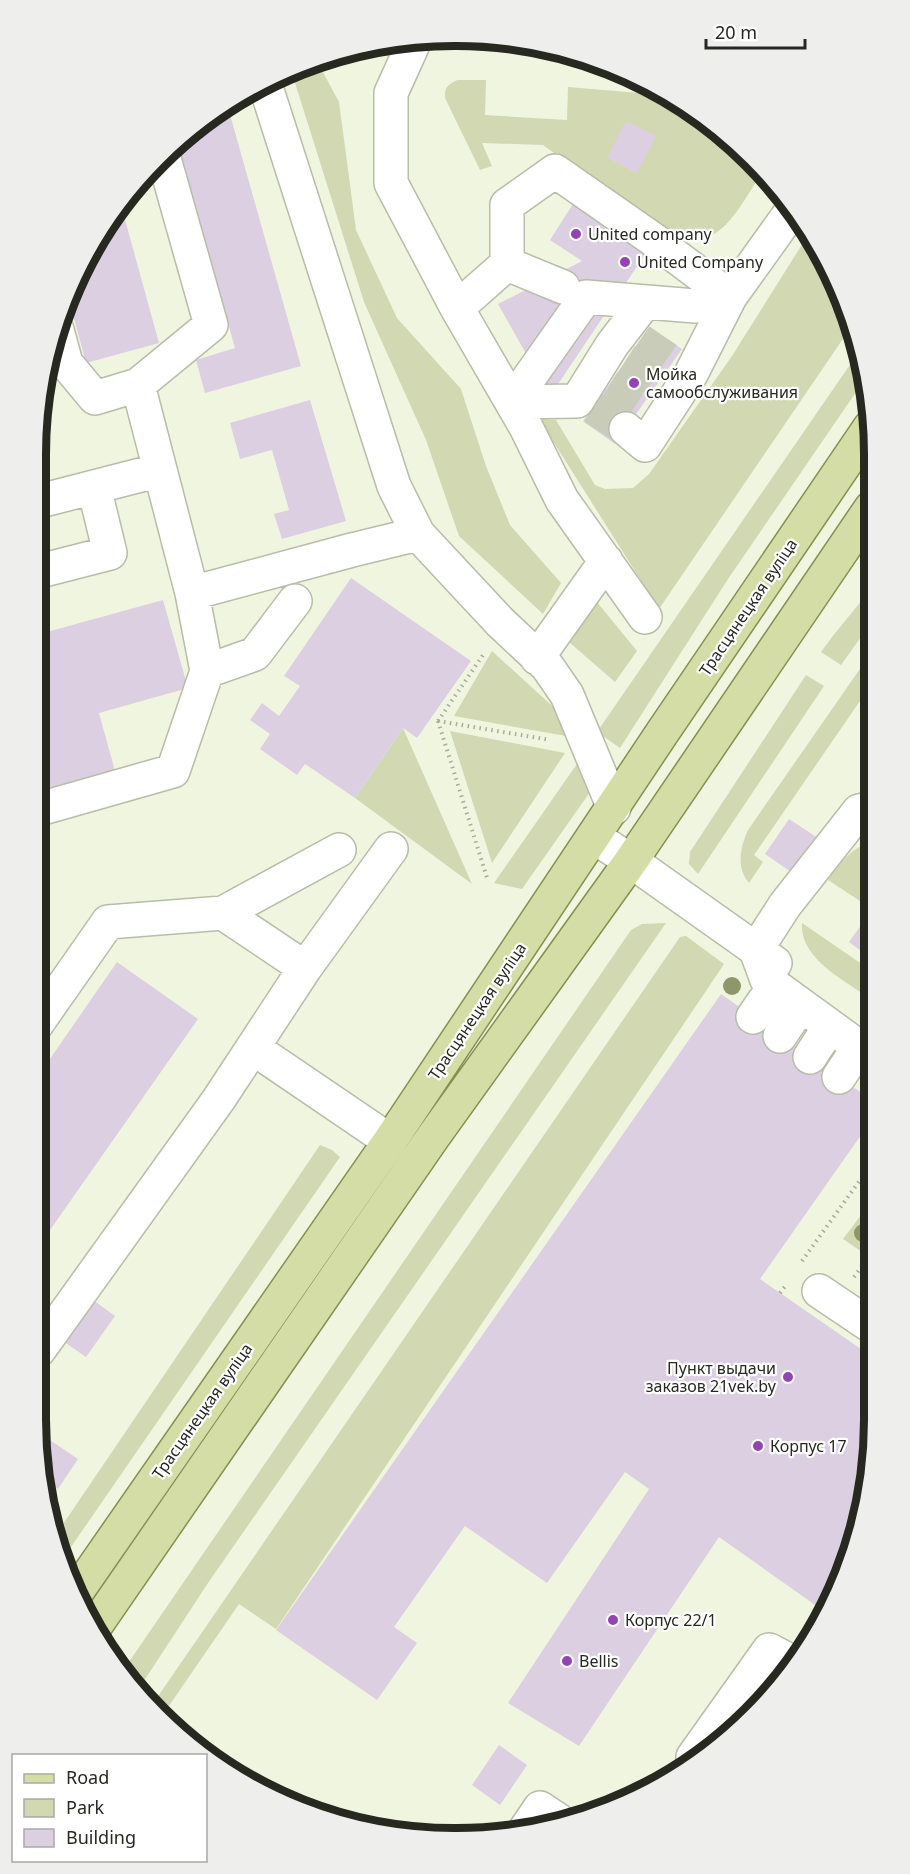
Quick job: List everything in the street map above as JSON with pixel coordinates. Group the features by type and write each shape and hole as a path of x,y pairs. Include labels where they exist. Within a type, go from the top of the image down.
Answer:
{"main road":[{"name":"Трасцянецкая вуліца","path":"82,1584 390,1141 614,808 667,725 863,436"},
{"name":"Трасцянецкая вуліца","path":"99,1620 434,1137 631,861 864,518"}],"street":[{"path":"411,49 392,93 391,183 457,308 512,402 562,500 645,617"},
{"path":"268,92 394,486 418,534 500,622 547,666 567,695 614,808"},
{"path":"61,345 66,363 95,398 138,385 211,325 166,166"},
{"path":"457,308 507,264 507,205 555,171 654,240 730,297"},
{"path":"661,395 787,217"},
{"path":"507,264 563,287"},
{"path":"512,402 586,297 613,361"},
{"path":"512,402 613,361 695,306 730,297"},
{"path":"46,807 173,771 207,671 192,593 138,385"},
{"path":"46,499 160,470"},
{"path":"46,569 110,553 94,487"},
{"path":"192,593 418,534"},
{"path":"537,658 606,561"},
{"path":"207,671 255,654 295,601"},
{"path":"756,950 785,905 859,811 864,810"},
{"path":"594,837 864,1028"},
{"path":"46,1340 219,1099 305,968 391,849"},
{"path":"46,1011 108,922 223,913 339,850"},
{"path":"223,913 305,968"},
{"path":"756,950 767,980 859,1047 839,1077"},
{"path":"753,1017 775,985"},
{"path":"780,1036 801,1005"},
{"path":"810,1057 830,1026"},
{"path":"253,1047 390,1141"},
{"path":"819,1291 864,1321"},
{"path":"702,1745 769,1650 786,1659"},
{"path":"531,1821 540,1808 552,1816"}],"path":[{"path":"438,721 486,650"},
{"path":"438,721 551,740"},
{"path":"438,721 488,881"},
{"path":"800,1264 864,1175"},
{"path":"780,1293 787,1283"}],"green space":[{"path":"321,69 339,102 356,230 397,318 461,389 486,466 510,525 561,583 543,614 459,536 426,440 364,302 294,80"},
{"path":"458,80 486,80 485,115 567,120 568,87 645,93 704,131 757,180 731,219 715,234 698,240 672,239 543,145 482,143 492,166 480,170 445,98 447,87"},
{"path":"804,242 821,274 846,335 659,609 539,419 556,420 595,485 605,489 633,488 649,474 732,356"},
{"path":"853,361 858,389 728,579 620,748 597,732"},
{"path":"592,596 637,651 615,682 561,635"},
{"path":"864,598 864,633 841,665 821,652"},
{"path":"492,651 560,713 566,736 454,716"},
{"path":"864,663 864,695 754,855 763,862 749,883 741,864 743,844 748,830"},
{"path":"806,675 824,686 698,874 689,864 690,852"},
{"path":"403,728 472,884 355,798"},
{"path":"450,731 565,753 492,863"},
{"path":"579,761 590,792 522,889 494,883"},
{"path":"864,845 864,895 860,901 828,880 842,862"},
{"path":"666,923 208,1583 143,1682 128,1664 631,930 642,924"},
{"path":"802,923 864,966 864,994 838,977 816,958 808,948 803,936"},
{"path":"686,936 724,964 276,1629 239,1604 167,1709 157,1698 680,937"},
{"path":"320,1145 332,1150 340,1157 68,1551 61,1527"},
{"path":"864,1211 864,1253 843,1239"}],"building":[{"path":"230,114 301,366 205,393 196,360 235,348 180,154"},
{"path":"626,121 656,136 637,173 607,158"},
{"path":"573,204 646,253 550,396 498,304 582,261 550,240"},
{"path":"124,216 159,343 86,363 72,313 101,251"},
{"name":"Мойка самообслуживания","path":"650,327 682,349 615,444 583,421"},
{"path":"310,400 346,521 282,539 274,514 289,510 272,450 240,459 230,423"},
{"path":"351,578 471,661 417,738 403,728 355,798 305,764 297,775 260,749 270,734 250,720 262,703 279,716 300,686 284,676"},
{"path":"163,600 188,688 99,713 115,771 46,790 46,632"},
{"path":"789,819 818,838 794,874 765,854"},
{"path":"864,921 864,953 849,942"},
{"path":"117,962 198,1019 46,1236 46,1065"},
{"path":"721,994 864,1095 864,1131 760,1279 864,1351 863,1446 856,1499 842,1550 818,1607 719,1537 579,1746 508,1703 649,1489 625,1472 547,1583 465,1526 394,1627 417,1643 377,1700 276,1630"},
{"path":"89,1297 115,1316 86,1357 60,1339"},
{"path":"47,1438 78,1459 58,1489 52,1484"},
{"path":"499,1745 527,1765 500,1805 472,1785"}],"tunnel":[{"path":"640,340 672,362"},
{"path":"626,360 659,381"},
{"path":"609,386 642,406"},
{"path":"593,408 626,429"}],"place":[{"name":"United company","path":"576,234"},
{"name":"United Company","path":"625,262"},
{"name":"Мойка самообслуживания","path":"634,383"},
{"name":"Пункт выдачи заказов 21vek.by","path":"788,1377"},
{"name":"Корпус 17","path":"758,1446"},
{"name":"Корпус 22/1","path":"613,1620"},
{"name":"Bellis","path":"567,1661"}]}
